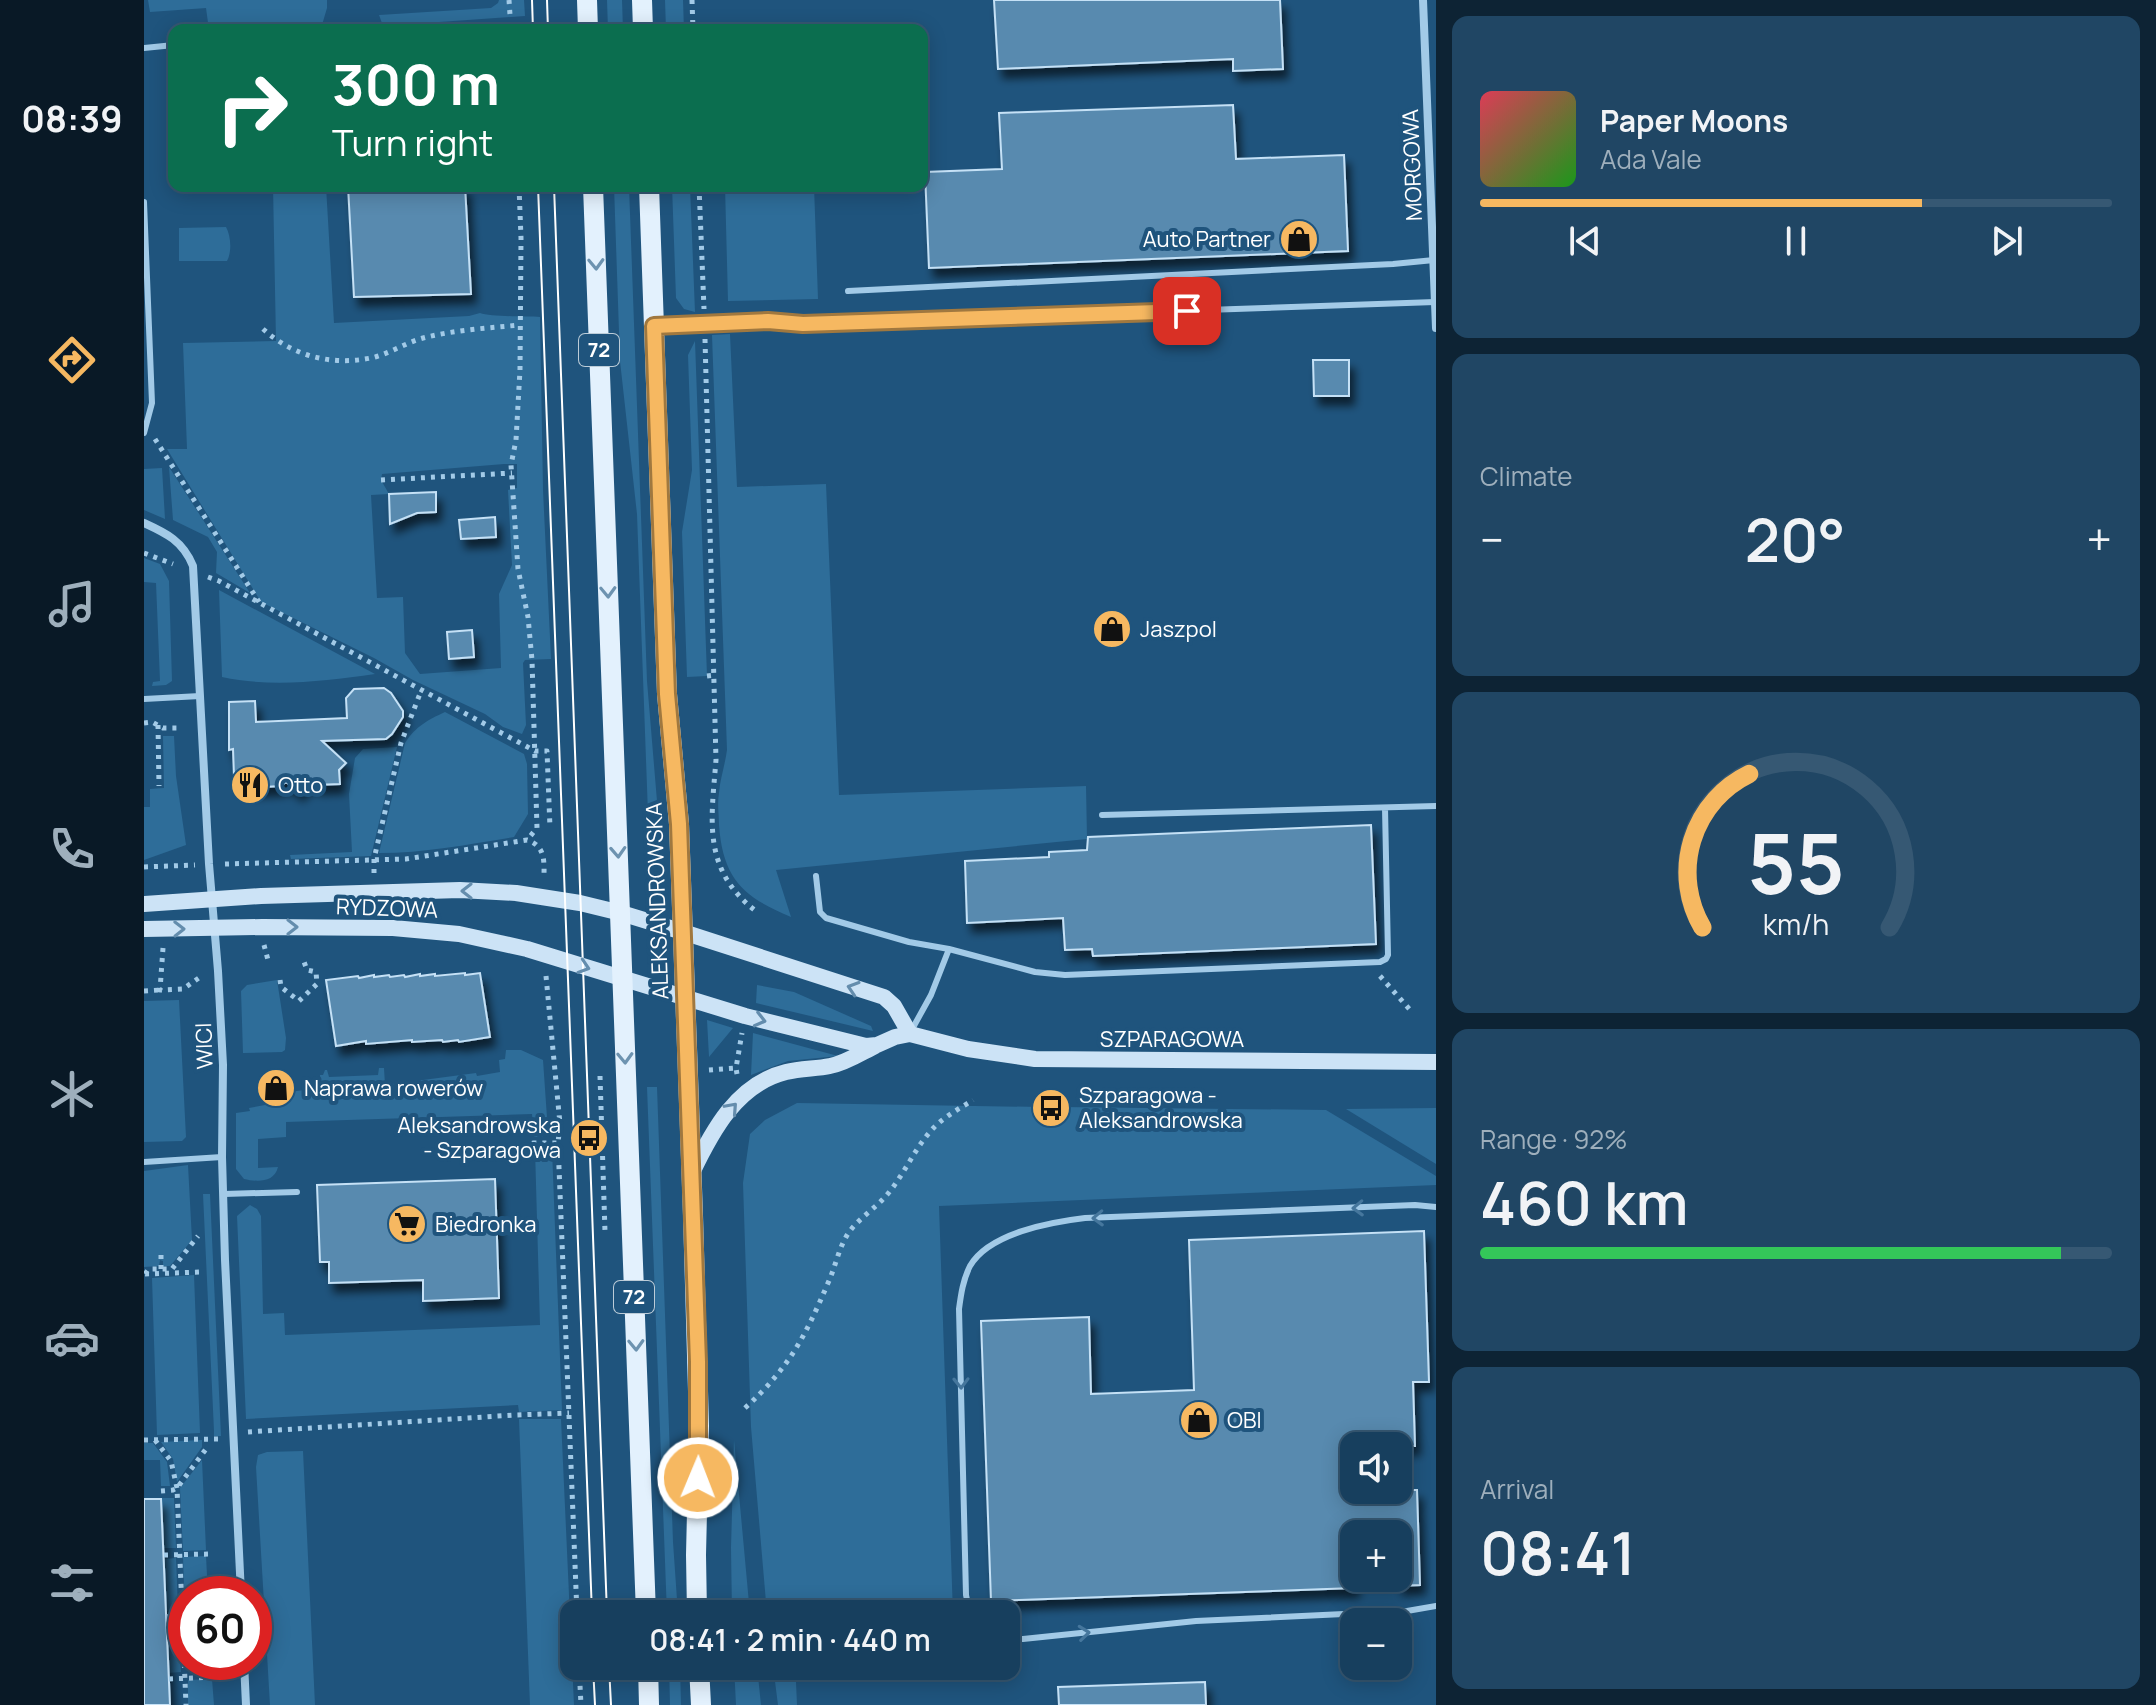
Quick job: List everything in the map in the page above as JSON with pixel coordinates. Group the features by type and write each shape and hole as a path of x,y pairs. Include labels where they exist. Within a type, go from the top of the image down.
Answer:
{"main road":[{"path":"587,0 588,24"},
{"path":"642,0 643,24"},
{"name":"ALEKSANDROWSKA","path":"593,192 645,1600"},
{"name":"ALEKSANDROWSKA","path":"649,192 667,694 679,824 692,1175 699,1426 697,1600"},
{"path":"648,1680 649,1705"},
{"path":"700,1680 701,1705"}],"street":[{"name":"MORGOWA","path":"1423,0 1432,121 1436,328"},
{"name":"WICI","path":"144,523 176,539 193,566 223,1065 222,1157 240,1576"},
{"name":"RYDZOWA","path":"144,904 497,891 565,900 683,932"},
{"name":"RYDZOWA","path":"144,929 425,929 505,944 685,1000"},
{"path":"683,932 884,997 894,1006 910,1034 895,1037 830,1067 786,1072 759,1084 737,1101 715,1128 692,1175"},
{"path":"685,1000 866,1046 877,1045"},
{"name":"SZPARAGOWA","path":"910,1034 968,1049 1035,1059 1436,1062"},
{"path":"245,1680 246,1705"}],"lane":[{"path":"144,48 168,46"},
{"path":"144,202 152,403 144,433"},
{"path":"848,291 1434,260"},
{"path":"654,326 768,321 803,324 1435,302"},
{"path":"144,699 200,696"},
{"path":"1102,815 1436,806"},
{"path":"816,876 820,912 826,918 909,942 949,949 1035,972 1065,975 1380,962 1388,955 1385,808"},
{"path":"910,1034 935,986 949,949"},
{"path":"144,1162 222,1157"},
{"path":"224,1194 297,1192"},
{"path":"967,1600 959,1309 962,1285 972,1263 980,1255 1007,1237 1032,1227 1072,1220 1415,1205 1436,1207"},
{"path":"1020,1639 1230,1618 1407,1611 1436,1606"}],"path":[{"path":"692,0 693,24"},
{"path":"519,192 518,415 511,465 518,569 528,617 532,660 537,828 527,840"},
{"path":"699,192 715,675 710,823 720,870 745,903 757,912"},
{"path":"263,329 276,341 302,354 331,362 373,358 422,339 520,325"},
{"path":"144,433 154,438 259,603"},
{"path":"381,480 512,473"},
{"path":"144,553 219,581 535,751 547,751 550,828"},
{"path":"707,676 715,675"},
{"path":"374,873 374,859 401,743 421,691"},
{"path":"144,723 179,728"},
{"path":"158,725 159,786"},
{"path":"220,864 421,857 527,840 537,844 542,852 544,881"},
{"path":"144,867 196,865"},
{"path":"160,990 162,950"},
{"path":"280,980 281,987 299,1001 317,984 316,972 307,970 303,959"},
{"path":"144,991 183,989 206,972"},
{"path":"546,975 560,1124 558,1143 576,1600"},
{"path":"1390,988 1411,1011"},
{"path":"740,1083 736,1068 743,1030"},
{"path":"709,1070 736,1068"},
{"path":"600,1076 605,1232"},
{"path":"745,1408 774,1382 801,1344 846,1238 864,1215 884,1199 930,1132 973,1100"},
{"path":"514,1151 533,1143 558,1143"},
{"path":"145,1274 149,1269 172,1269 198,1236"},
{"path":"161,1255 161,1269"},
{"path":"145,1274 200,1272"},
{"path":"144,1440 215,1439 234,1433 569,1413"},
{"path":"155,1439 171,1461 177,1488 181,1576"},
{"path":"161,1491 177,1488 206,1449"},
{"path":"164,1555 211,1554"},
{"path":"185,1680 186,1705"},
{"path":"580,1680 581,1705"}],"shaded area":[{"path":"148,0 327,0 322,24 208,24 206,8 150,12"},
{"path":"499,0 524,0 525,16 382,24 379,15 491,8"},
{"path":"607,0 622,0 623,24 608,24"},
{"path":"665,0 683,0 684,24 666,24"},
{"path":"273,192 326,192 334,323 480,313 540,317 543,490 551,659 525,660 523,663 526,725 522,734 261,602 167,449 187,449 183,343 276,341","holes":["504,464 517,464 517,488 508,490 512,565 499,594 501,668 420,674 405,653 403,597 377,598 371,495 389,494 381,480 382,474"]},
{"path":"614,192 629,192 647,681 658,813 648,814 637,514 620,361"},
{"path":"672,192 690,192 695,312 684,309 676,298"},
{"path":"725,192 814,192 818,299 728,301"},
{"path":"226,227 230,244 227,261 179,261 179,228"},
{"path":"730,334 737,487 826,484 839,795 1086,786 1087,839 776,870 791,917 760,902 738,884 721,844 718,805 727,750 712,335"},
{"path":"695,341 707,676 687,677 682,532 692,470 688,355"},
{"path":"169,467 250,593 216,573 217,552 208,537 173,520"},
{"path":"162,468 165,519 144,510 144,469"},
{"path":"144,558 160,564 169,581 172,681 166,685 152,686 153,682 160,681 156,583 144,582"},
{"path":"219,590 375,674 279,683 222,677"},
{"path":"445,712 524,754 528,814 514,837 430,850 379,853 405,743 423,724"},
{"path":"163,736 174,736 186,845 144,860 144,807 150,807 150,789 164,788"},
{"path":"397,747 371,856 291,859 290,855 352,852 349,794 355,758 363,749"},
{"path":"277,980 285,1050 243,1053 241,991 247,985"},
{"path":"757,985 794,992 871,1026 873,1031 756,1003"},
{"path":"179,1000 186,1137 182,1141 144,1142 144,1001"},
{"path":"707,1020 733,1028 709,1057"},
{"path":"753,1033 838,1056 788,1061 751,1075"},
{"path":"506,1050 521,1050 543,1060 548,1132 542,1137 534,1137 532,1114 286,1122 286,1137 258,1139 258,1168 278,1167 273,1176 259,1181 249,1180 244,1179 236,1169 236,1113 265,1105 264,1095 321,1088 320,1075 325,1070 329,1077 378,1075 379,1068 384,1068 385,1085 500,1072 499,1060 505,1059"},
{"path":"647,1087 657,1087 677,1600 666,1600"},
{"path":"797,1103 1040,1107 1041,1114 1060,1115 1060,1107 1326,1110 1436,1176 1436,1185 939,1206 953,1600 766,1600 751,1427 743,1183 750,1134 765,1120"},
{"path":"1436,1108 1436,1164 1346,1109"},
{"path":"535,1149 552,1149 562,1410 519,1412 518,1405 246,1419 237,1216 250,1205 261,1216 263,1314 284,1313 285,1335 540,1325"},
{"path":"188,1165 192,1240 170,1266 163,1266 160,1260 159,1266 144,1267 144,1171"},
{"path":"203,1194 210,1194 221,1436 214,1436"},
{"path":"194,1275 200,1433 157,1435 152,1278"},
{"path":"519,1419 561,1419 569,1600 560,1600 560,1680 573,1680 574,1705 530,1705"},
{"path":"202,1440 202,1447 177,1482 173,1459 161,1442"},
{"path":"734,1440 749,1600 732,1600"},
{"path":"144,1443 153,1443 167,1462 170,1486 161,1486 160,1460 144,1460"},
{"path":"303,1451 315,1705 270,1705 272,1576 262,1576 256,1467 258,1455"},
{"path":"202,1460 206,1550 183,1551 180,1488"},
{"path":"161,1498 174,1498 176,1548 163,1548"},
{"path":"206,1556 207,1576 184,1576 183,1557"},
{"path":"176,1558 177,1576 168,1576 166,1611 164,1559"},
{"path":"166,1620 168,1620 168,1673"},
{"path":"188,1680 212,1680 214,1705 188,1705"},
{"path":"669,1680 680,1680 681,1705 670,1705"},
{"path":"735,1680 758,1680 761,1705 736,1705"},
{"path":"775,1680 828,1680 796,1682 797,1705 778,1705"}],"building":[{"path":"994,0 1280,0 1283,69 1233,71 1233,59 998,69"},
{"path":"1233,105 1236,159 1344,155 1348,251 929,268 928,172 1002,169 999,113"},
{"path":"348,192 465,192 471,294 354,297"},
{"path":"1313,360 1349,360 1349,396 1314,396"},
{"path":"436,492 436,512 417,513 390,524 389,494"},
{"path":"495,517 496,537 461,539 459,520"},
{"path":"472,630 474,657 449,659 447,632"},
{"path":"384,688 403,711 403,717 392,734 386,739 322,741 346,763 339,770 340,784 315,785 309,781 298,792 286,782 281,786 247,788 234,776 233,749 229,750 229,702 255,701 256,722 347,718 346,698 354,689"},
{"path":"1371,825 1376,944 1093,956 1092,949 1065,950 1063,918 967,923 965,861 1049,857 1049,852 1087,850 1088,837"},
{"path":"480,973 490,1037 459,1042 412,1040 366,1044 366,1041 336,1046 326,980 374,975 405,977"},
{"name":"Biedronka","path":"495,1179 499,1298 423,1301 423,1280 329,1283 329,1262 320,1262 317,1185"},
{"name":"OBI","path":"1424,1231 1429,1382 1413,1382 1415,1446 1412,1446 1412,1432 1340,1432 1340,1504 1412,1504 1412,1490 1417,1490 1420,1585 1412,1585 1412,1520 1340,1520 1340,1589 991,1600 981,1321 1089,1317 1091,1394 1194,1390 1189,1240"},
{"path":"144,1499 161,1499 170,1705 144,1705"},
{"path":"1205,1682 1206,1705 1059,1705 1058,1687"}],"tram line":[{"path":"532,0 533,24"},
{"path":"547,0 548,24"},
{"path":"538,192 591,1600"},
{"path":"554,192 606,1600"},
{"path":"594,1680 595,1705"},
{"path":"610,1680 611,1705"}],"place":[{"name":"Auto Partner","path":"1299,239"},
{"name":"Jaszpol","path":"1112,629"},
{"name":"Otto","path":"250,785"},
{"name":"Naprawa rowerów","path":"276,1088"},
{"name":"Szparagowa - Aleksandrowska","path":"1051,1108"},
{"name":"Aleksandrowska - Szparagowa","path":"589,1138"},
{"name":"Biedronka","path":"407,1224"},
{"name":"OBI","path":"1199,1420"}],"route":[{"path":"698,1478 698,1362 679,824 667,694 654,326 1187,311"}]}
